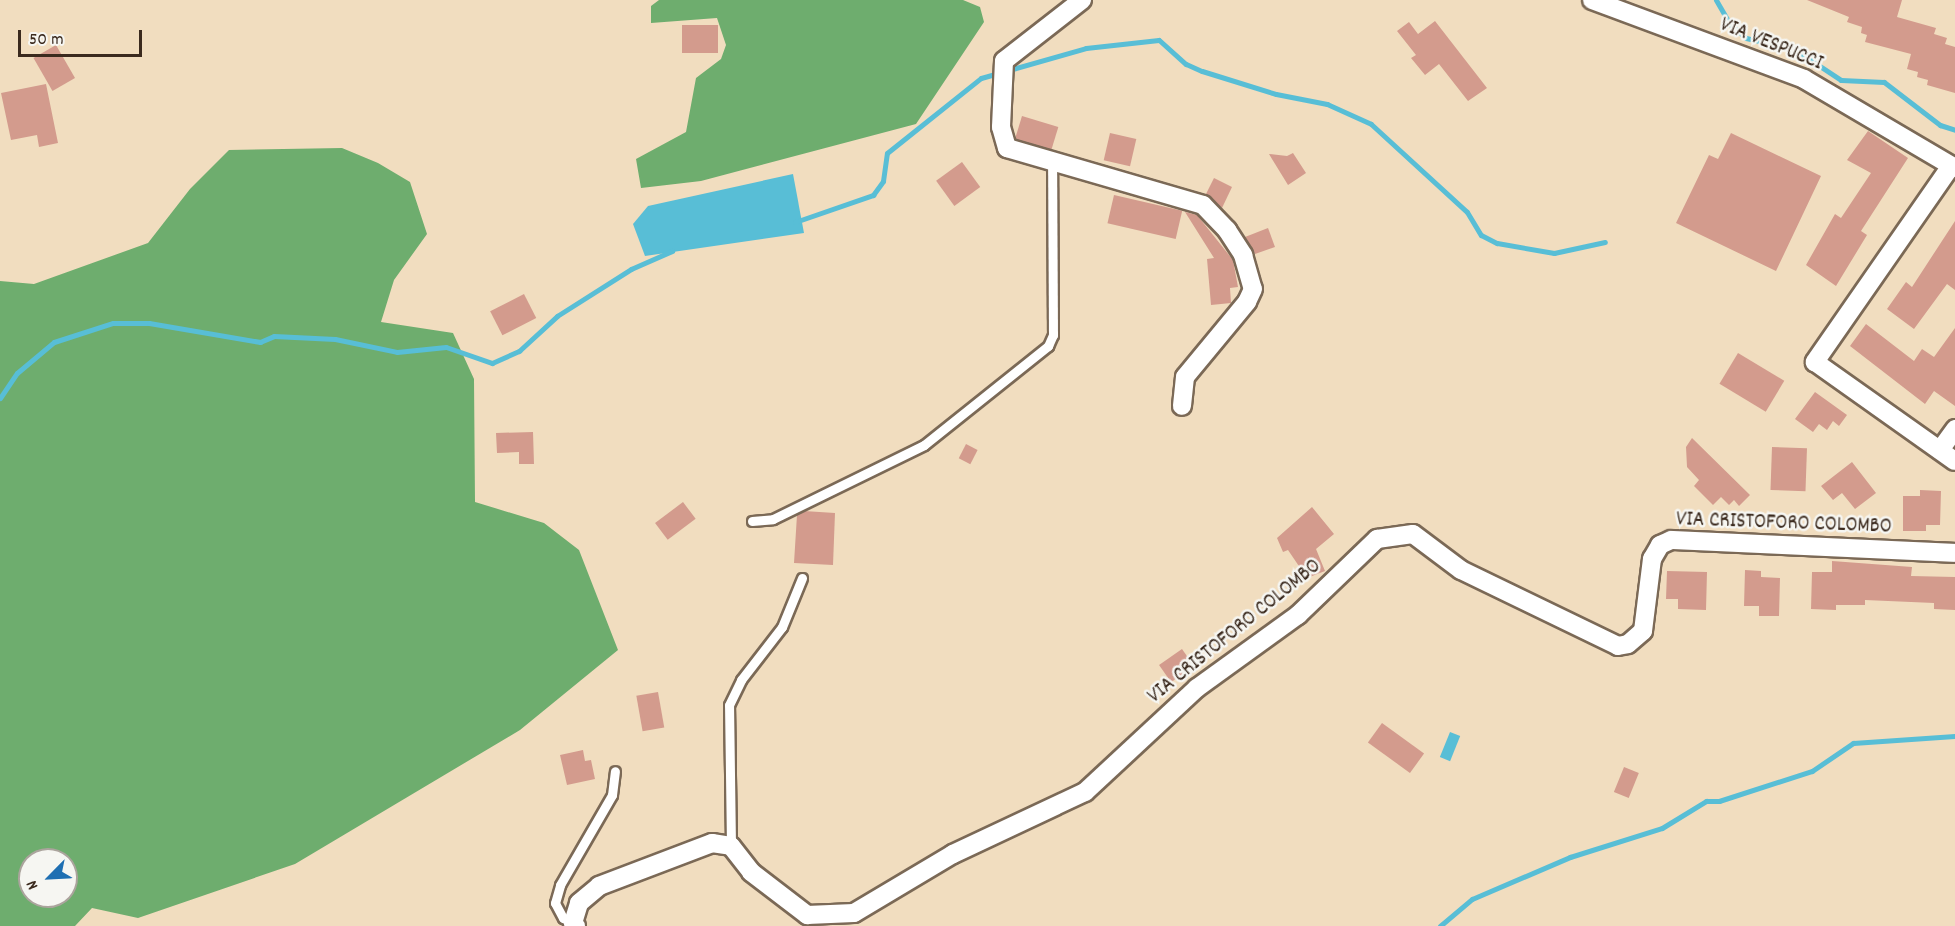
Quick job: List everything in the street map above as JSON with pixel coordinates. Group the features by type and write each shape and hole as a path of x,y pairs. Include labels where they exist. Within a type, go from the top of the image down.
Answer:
{"street":[{"path":"1082,0 1004,61 1001,127 1007,148 1052,164 1203,205 1227,230 1243,255 1253,288 1247,303 1185,377 1182,406"},
{"name":"VIA VESPUCCI","path":"1592,0 1804,79 1953,167"},
{"path":"1953,167 1815,362 1955,461"},
{"path":"1940,450 1955,429"},
{"name":"VIA CRISTOFORO COLOMBO","path":"730,846 751,872 807,915 854,913 953,854 1085,792 1197,688 1298,615 1377,539 1413,534 1461,570 1618,646 1628,644 1643,631 1652,559 1660,545 1671,540 1955,553"},
{"path":"574,924 579,903 599,886 712,843 730,846"}],"lane":[{"path":"752,521 773,519 924,445 1048,346 1053,335 1052,164"},
{"path":"730,846 729,705 741,680 782,627 802,578"},
{"path":"574,924 563,918 555,903 560,885 612,795 615,771"}],"green space":[{"path":"659,0 963,0 980,7 984,22 916,124 701,181 641,188 636,159 686,132 696,78 721,59 726,45 717,18 651,23 651,6"},
{"path":"342,148 378,163 410,182 427,234 394,280 381,322 453,333 474,379 475,502 544,523 579,550 618,650 520,730 295,864 138,918 92,908 75,926 0,926 0,281 34,284 148,243 190,189 229,150"}],"water":[{"path":"793,174 804,233 645,256 633,224 648,206"},
{"path":"1450,732 1460,736 1450,761 1440,757"}],"building":[{"path":"1807,0 1902,0 1897,17 1936,28 1934,34 1947,38 1945,44 1955,47 1955,93 1927,85 1928,80 1917,77 1918,72 1907,69 1911,54 1865,42 1867,35 1861,33 1862,27 1847,22 1849,17"},
{"path":"1435,21 1487,88 1468,101 1439,64 1425,75 1411,58 1416,55 1397,31 1409,22 1418,34"},
{"path":"682,25 718,25 718,53 682,53"},
{"path":"56,45 75,78 52,91 33,58"},
{"path":"46,84 58,143 39,147 37,135 11,140 1,93"},
{"path":"1022,116 1058,127 1051,150 1015,139"},
{"path":"1868,131 1908,158 1861,231 1867,235 1836,286 1806,265 1835,214 1841,218 1871,173 1847,160"},
{"path":"1110,133 1136,139 1130,166 1104,160"},
{"path":"1731,133 1821,176 1776,271 1676,223 1709,155 1718,159"},
{"path":"1293,153 1306,173 1288,185 1269,154 1287,156"},
{"path":"962,162 980,187 954,206 936,181"},
{"path":"1214,178 1232,187 1222,208 1206,194"},
{"path":"1114,195 1182,211 1176,239 1107,223"},
{"path":"1185,212 1197,215 1233,260 1238,287 1230,288 1231,303 1211,305 1207,259 1214,258"},
{"path":"1955,221 1955,290 1947,284 1914,329 1887,309 1906,282 1912,287"},
{"path":"1268,228 1275,247 1255,254 1245,237"},
{"path":"524,294 536,318 502,335 490,311"},
{"path":"1866,324 1914,361 1922,349 1934,357 1955,328 1955,406 1934,391 1925,404 1850,346"},
{"path":"1738,353 1784,381 1766,412 1719,384"},
{"path":"1815,392 1847,415 1839,426 1833,421 1827,430 1819,424 1813,432 1795,419"},
{"path":"533,432 534,464 519,464 519,452 497,453 496,433"},
{"path":"1692,438 1750,495 1739,506 1734,500 1729,505 1721,497 1713,505 1694,486 1699,480 1687,467 1686,447"},
{"path":"966,444 978,450 970,464 959,458"},
{"path":"1772,447 1807,448 1805,491 1770,490"},
{"path":"1852,462 1876,493 1855,509 1842,493 1833,500 1821,486"},
{"path":"1920,490 1941,491 1940,525 1926,525 1926,531 1903,531 1903,496 1920,496"},
{"path":"683,502 696,519 668,540 655,523"},
{"path":"1312,507 1334,534 1316,549 1325,571 1307,578 1288,550 1283,552 1277,538"},
{"path":"804,511 835,513 833,565 794,563 797,515"},
{"path":"1832,561 1912,567 1911,576 1955,577 1955,610 1934,609 1934,603 1865,600 1865,605 1836,605 1836,610 1811,609 1812,572 1832,572"},
{"path":"1745,570 1761,571 1761,577 1780,578 1779,616 1759,616 1759,606 1744,606"},
{"path":"1667,571 1707,572 1706,610 1678,609 1678,599 1666,599"},
{"path":"1182,649 1194,666 1171,682 1159,665"},
{"path":"658,692 664,727 643,731 636,696"},
{"path":"1382,723 1424,754 1410,773 1368,742"},
{"path":"583,750 585,761 591,760 595,779 567,785 560,755"},
{"path":"1624,767 1639,773 1629,798 1614,792"}],"waterway":[{"path":"1716,0 1730,24 1746,38 1794,49 1841,80 1884,82 1940,125 1955,130"},
{"path":"795,222 873,195 883,181 887,153 981,78 1086,48 1159,40 1186,64 1202,71 1276,94 1327,104 1371,124 1467,212 1481,235 1497,243 1554,253 1605,242"},
{"path":"0,398 17,373 54,342 113,323 149,323 260,342 274,336 335,339 397,352 446,347 492,363 519,351 557,316 631,269 672,251"},
{"path":"1440,926 1472,899 1570,857 1662,828 1706,801 1719,801 1812,771 1853,743 1955,736"}]}
